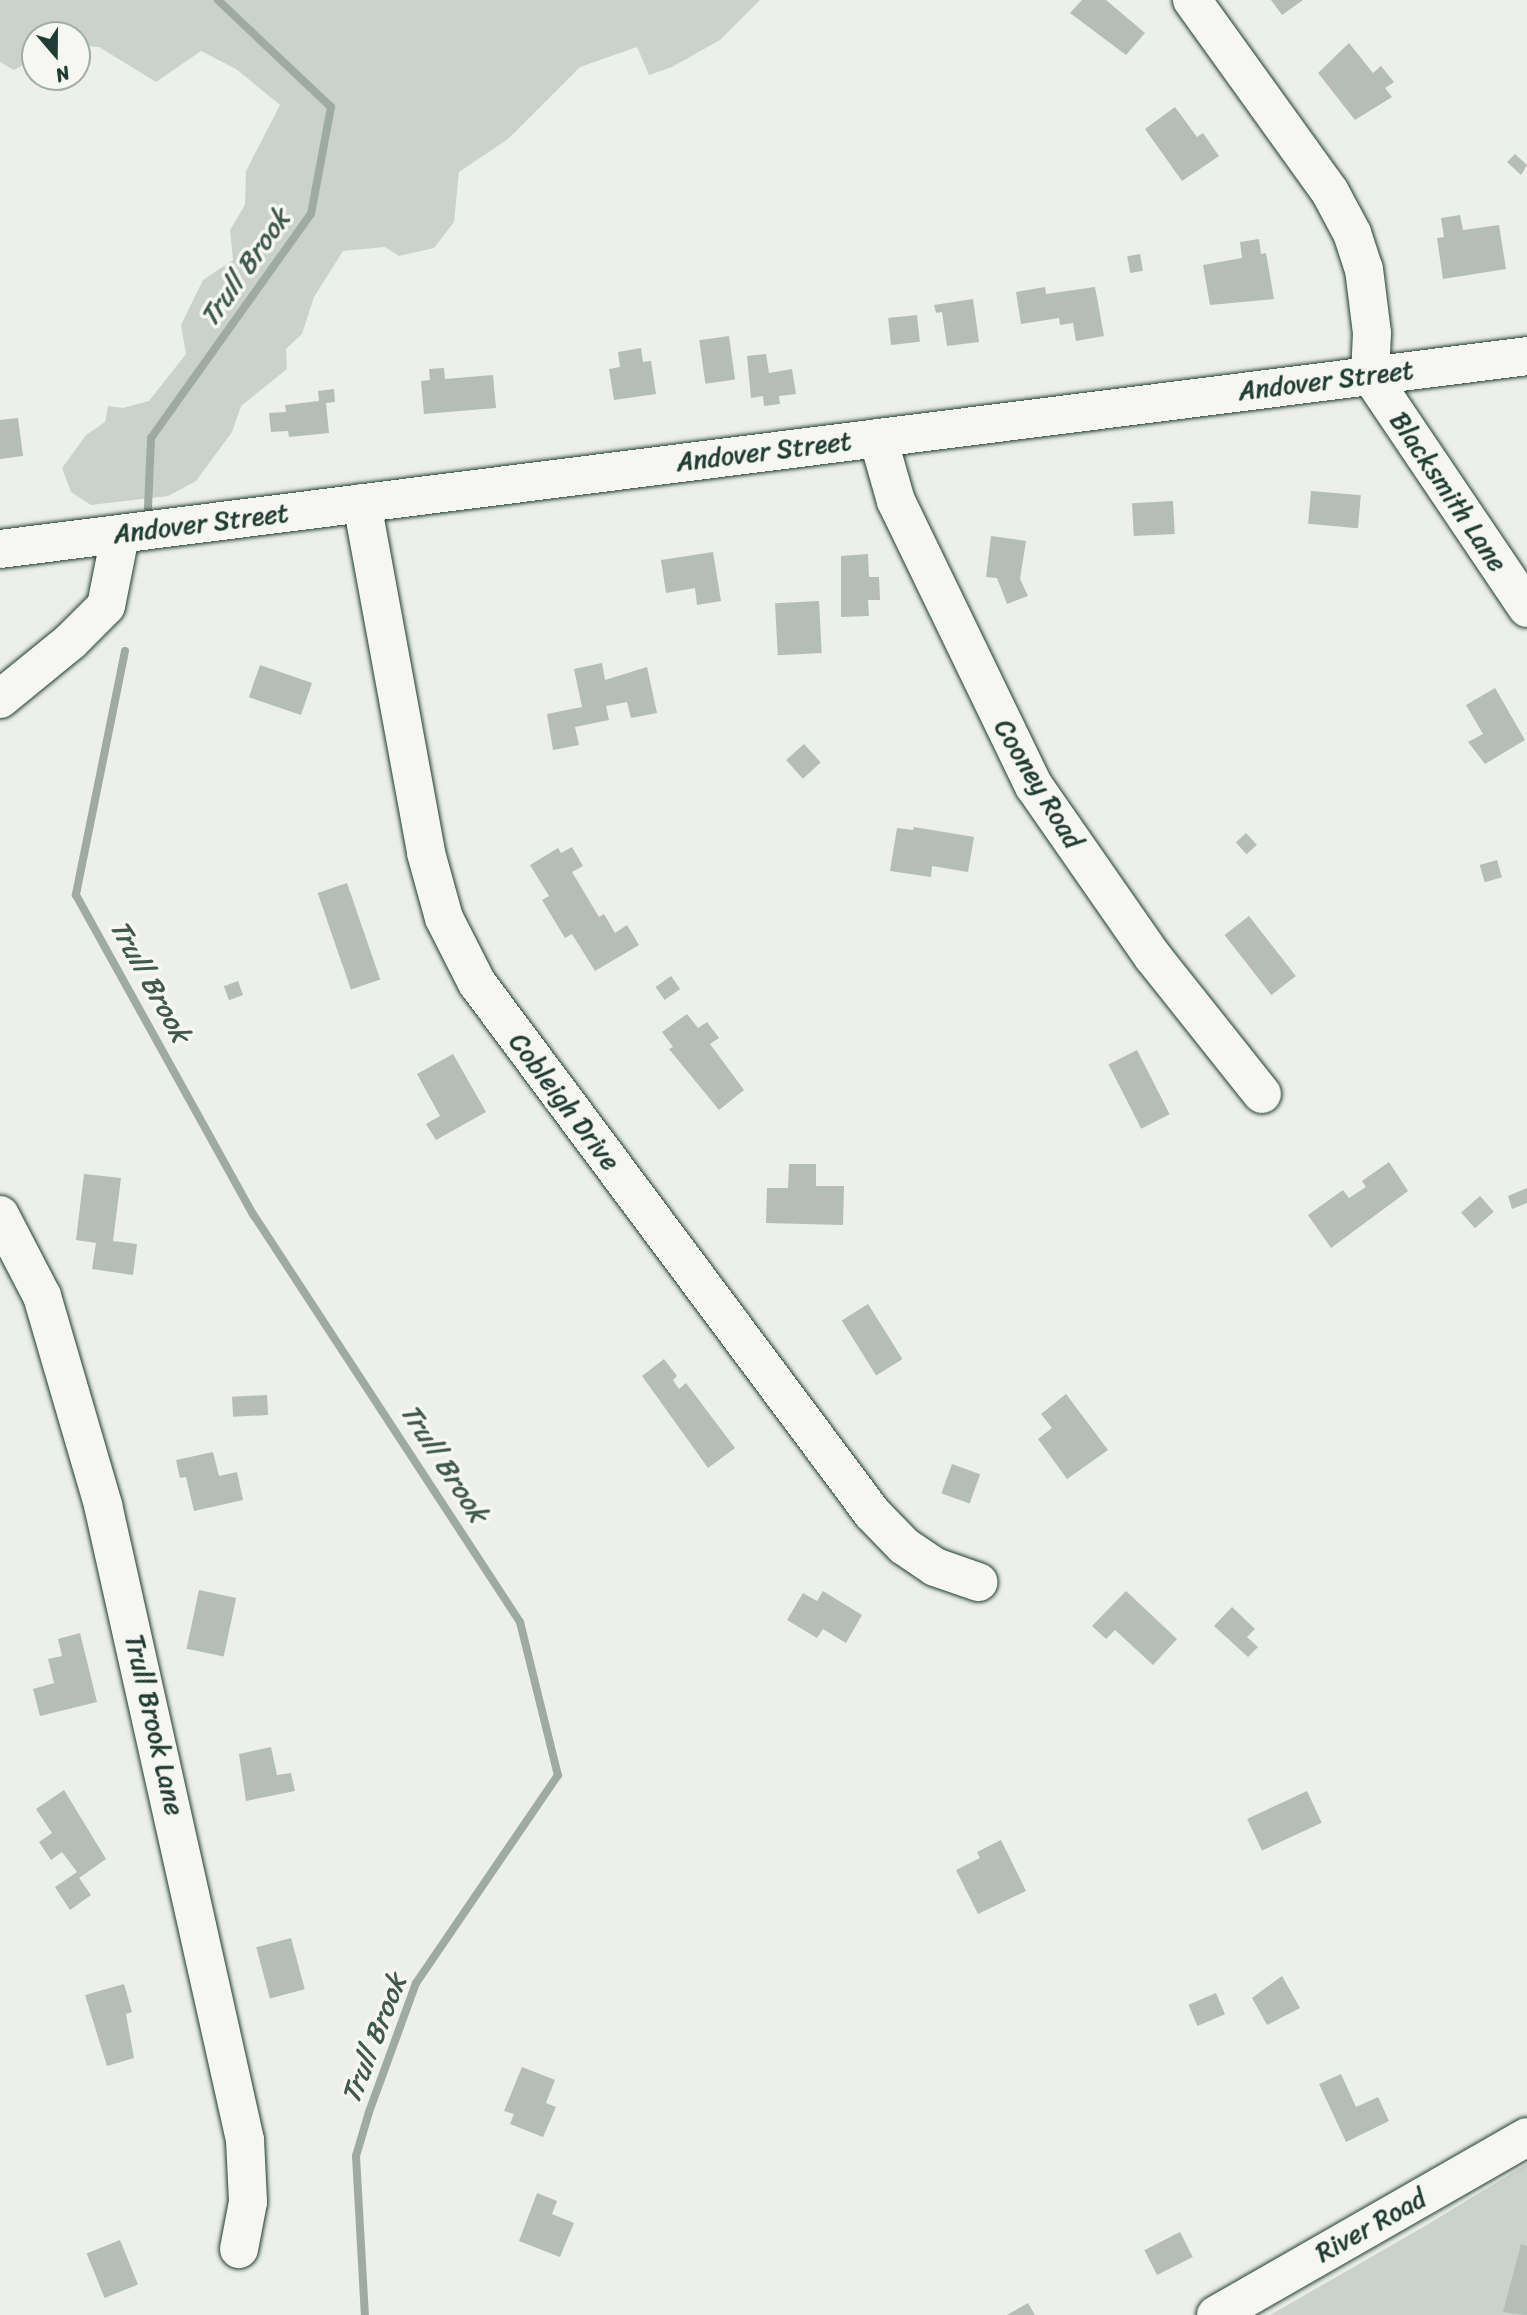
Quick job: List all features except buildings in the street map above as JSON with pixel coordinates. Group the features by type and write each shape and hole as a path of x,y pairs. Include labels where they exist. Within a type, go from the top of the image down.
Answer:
{"street":[{"path":"1192,0 1331,192 1352,233 1364,269 1370,320 1370,375"},
{"name":"Andover Street","path":"0,549 120,536 1527,356"},
{"name":"Blacksmith Lane","path":"1370,375 1527,608"},
{"name":"Cooney Road","path":"878,438 896,501 1034,786 1153,957 1262,1094"},
{"name":"Cobleigh Drive","path":"362,503 426,853 444,918 477,983 872,1513 904,1546 935,1567 978,1582"},
{"path":"0,699 71,641 106,606 120,536"},
{"name":"Trull Brook Lane","path":"0,1215 42,1296 62,1353 119,1573 245,2140 248,2202 239,2249"},
{"name":"River Road","path":"1216,2315 1527,2137"}],"shaded area":[{"path":"0,0 760,0 720,40 672,67 649,75 637,47 580,67 508,139 459,172 454,222 434,248 399,256 385,247 343,251 314,297 302,334 286,349 287,369 241,406 232,432 196,481 168,496 91,505 71,492 62,468 86,435 105,422 108,406 123,408 149,401 186,354 181,325 203,280 233,260 230,230 245,205 246,171 280,105 236,69 201,51 156,82 99,47 91,47 91,21 21,21 21,66 14,70 0,62"},
{"path":"1527,2164 1527,2315 1270,2315 1425,2226"}],"waterway":[{"name":"Trull Brook","path":"148,508 151,438 311,214 331,107 218,0"},
{"name":"Trull Brook","path":"125,651 76,895 253,1214 520,1622 558,1775 416,1983 369,2112 356,2156 365,2315"}]}
